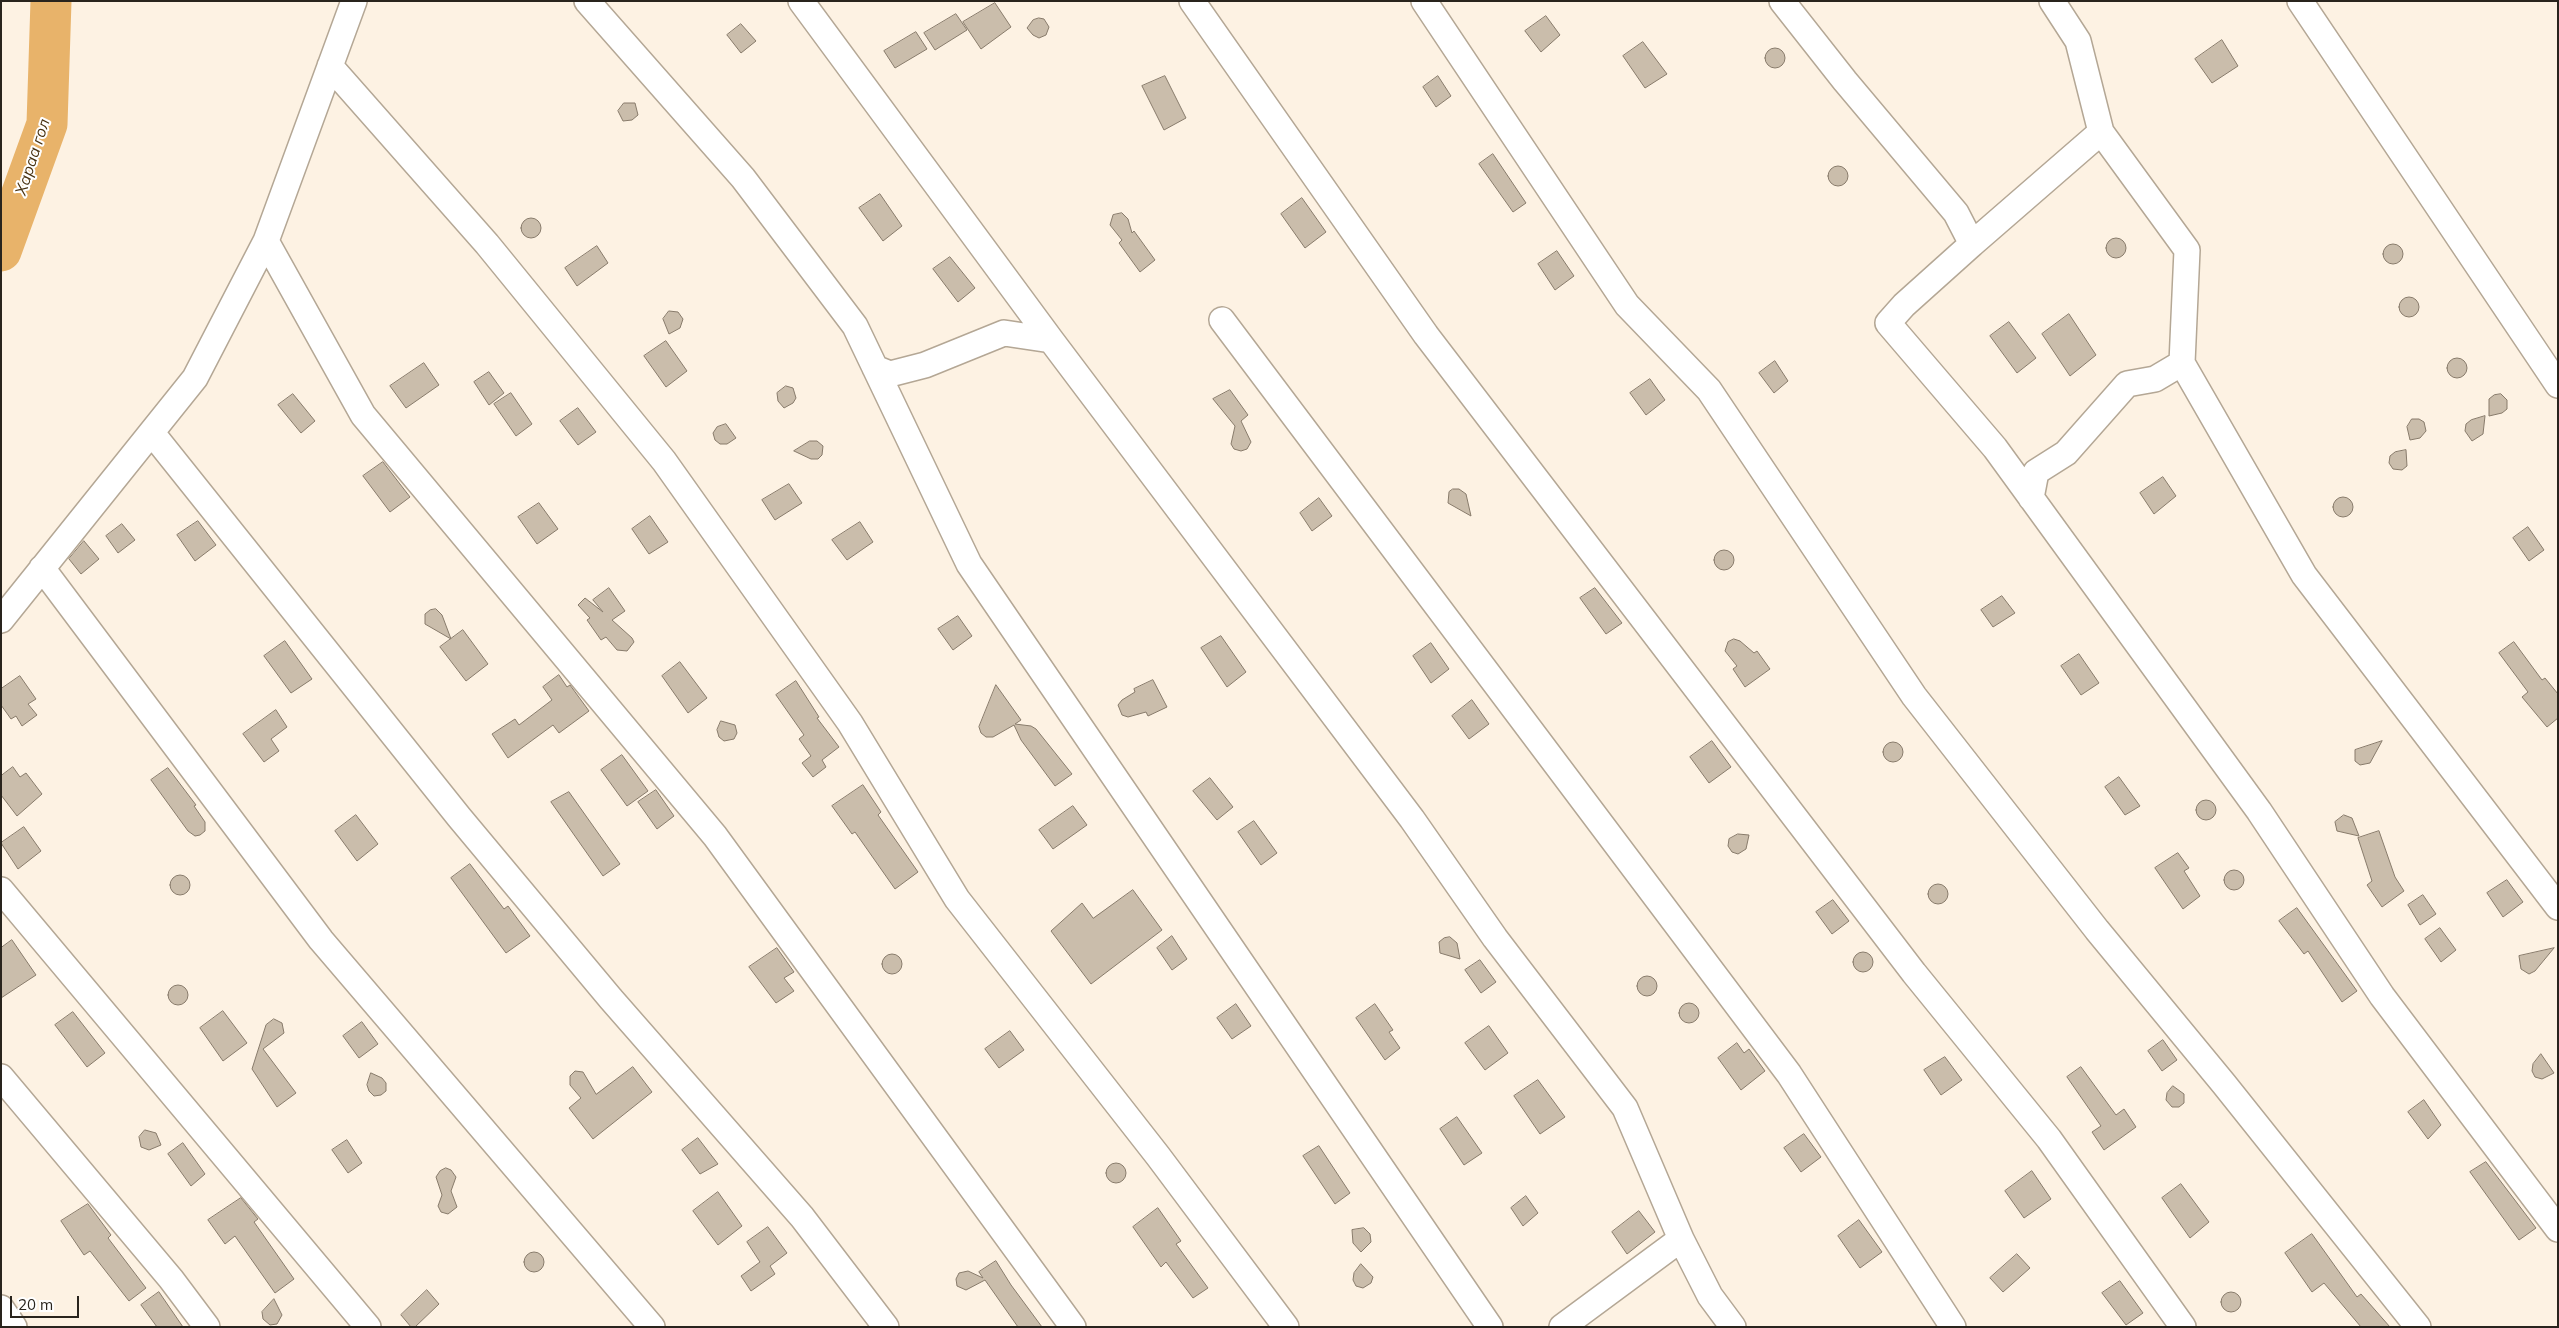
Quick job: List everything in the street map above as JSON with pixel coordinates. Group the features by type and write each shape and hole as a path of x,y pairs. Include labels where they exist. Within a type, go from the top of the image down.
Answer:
{"street":[{"path":"1,620 195,378 266,240 354,1"},
{"path":"587,1 743,178 855,326 969,564 1490,1327"},
{"path":"801,1 1051,340 1406,812 1495,938 1625,1108 1681,1239 1710,1296 1733,1327"},
{"path":"1192,1 1426,335 1914,973 2049,1139 2183,1327"},
{"path":"1424,1 1627,305 1709,390 1914,696 2097,930 2224,1084 2418,1327"},
{"path":"1782,1 1844,81 1956,213 1972,244"},
{"path":"2052,1 2078,41 2101,132 2187,250 2182,363 2304,575 2558,907"},
{"path":"2300,1 2558,385"},
{"path":"330,66 487,244 664,461 850,723 957,898 1158,1156 1286,1327"},
{"path":"2101,132 1972,244 1904,305 1888,323 1995,448 2258,811 2382,996 2558,1229"},
{"path":"266,240 363,414 715,836 1073,1327"},
{"path":"1222,320 1789,1074 1953,1327"},
{"path":"875,368 890,374 925,365 1004,333 1051,340"},
{"path":"2031,498 2036,472 2066,453 2127,384 2155,379 2182,363"},
{"path":"152,433 465,824 611,999 802,1217 886,1327"},
{"path":"42,568 321,940 652,1327"},
{"path":"1,890 368,1327"},
{"path":"1,1077 171,1279 207,1327"},
{"path":"1562,1327 1681,1239"},
{"path":"1,1308 14,1327"}],"building":[{"path":"995,3 1011,27 981,49 963,22"},
{"path":"956,14 967,30 935,50 924,33"},
{"path":"1546,16 1560,35 1541,52 1525,31"},
{"path":"1044,19 1049,27 1046,35 1039,38 1033,35 1027,28 1033,20"},
{"path":"741,24 756,41 741,53 727,35"},
{"path":"916,32 927,49 895,68 884,51"},
{"path":"2222,40 2238,66 2212,83 2195,59"},
{"path":"1643,42 1667,74 1645,88 1623,56"},
{"path":"1775,48 1782,51 1785,58 1782,65 1775,68 1768,65 1765,58 1768,51"},
{"path":"1165,76 1186,118 1164,130 1142,86"},
{"path":"1438,76 1451,96 1436,107 1423,87"},
{"path":"624,103 635,103 638,115 632,120 623,121 618,111"},
{"path":"1493,154 1526,203 1513,212 1479,164"},
{"path":"1838,166 1845,169 1848,176 1845,183 1838,186 1831,183 1828,176 1831,169"},
{"path":"880,194 902,226 883,241 859,208"},
{"path":"1302,198 1326,232 1305,248 1281,214"},
{"path":"1122,213 1128,219 1132,233 1134,231 1155,260 1140,272 1119,243 1122,240 1110,225 1113,215"},
{"path":"527,218 535,218 541,224 541,232 535,238 527,238 521,232 521,224"},
{"path":"2116,238 2123,241 2126,248 2123,255 2116,258 2109,255 2106,248 2109,241"},
{"path":"2393,244 2400,247 2403,254 2400,261 2393,264 2386,261 2383,254 2386,247"},
{"path":"597,246 608,263 577,286 565,268"},
{"path":"1557,251 1574,276 1555,290 1538,264"},
{"path":"950,257 975,288 958,302 933,269"},
{"path":"2409,297 2416,300 2419,307 2416,314 2409,317 2402,314 2399,307 2402,300"},
{"path":"669,311 678,312 683,319 680,328 669,334 663,319"},
{"path":"2069,314 2096,355 2070,376 2042,334"},
{"path":"2009,322 2036,358 2017,373 1990,336"},
{"path":"666,341 687,371 666,387 644,356"},
{"path":"2457,358 2464,361 2467,368 2464,375 2457,378 2450,375 2447,368 2450,361"},
{"path":"1775,361 1788,381 1774,393 1759,373"},
{"path":"424,363 439,385 406,408 390,386"},
{"path":"489,372 504,393 489,405 474,382"},
{"path":"1650,379 1665,400 1646,415 1630,393"},
{"path":"786,386 793,388 796,398 793,403 784,408 778,401 777,393"},
{"path":"1230,390 1248,415 1241,421 1251,442 1247,449 1241,451 1234,449 1231,444 1235,426 1213,399"},
{"path":"511,393 532,424 516,436 494,404"},
{"path":"293,394 315,421 301,433 278,405"},
{"path":"2501,394 2507,400 2507,409 2502,413 2489,416 2489,399 2494,395"},
{"path":"578,408 596,432 578,445 560,421"},
{"path":"2485,416 2483,434 2472,441 2465,431 2466,424 2471,420"},
{"path":"2412,419 2419,419 2424,422 2426,431 2420,438 2410,440 2407,427"},
{"path":"726,424 736,438 727,444 720,444 715,440 713,433 717,427"},
{"path":"810,441 817,441 823,446 822,455 818,459 811,459 794,451"},
{"path":"2406,450 2407,466 2402,470 2393,469 2389,463 2390,456 2395,452"},
{"path":"383,462 410,497 390,512 363,476"},
{"path":"2163,477 2176,496 2154,514 2140,493"},
{"path":"789,484 802,503 775,520 762,500"},
{"path":"1453,489 1459,489 1466,494 1471,516 1448,503 1449,492"},
{"path":"2343,497 2350,500 2353,507 2350,514 2343,517 2336,514 2333,507 2336,500"},
{"path":"1319,498 1332,516 1312,531 1300,513"},
{"path":"539,503 558,529 537,544 518,517"},
{"path":"650,516 668,542 649,554 632,529"},
{"path":"198,521 216,545 195,561 177,535"},
{"path":"860,522 873,542 847,560 832,540"},
{"path":"122,524 135,540 118,553 106,536"},
{"path":"2528,527 2544,550 2529,561 2513,538"},
{"path":"84,541 99,559 81,574 69,559"},
{"path":"1724,550 1731,553 1734,560 1731,567 1724,570 1717,567 1714,560 1717,553"},
{"path":"609,588 625,611 612,620 634,642 627,651 617,650 606,637 601,640 587,620 590,618 578,605 585,598 603,612 593,600"},
{"path":"1595,588 1622,623 1606,634 1580,598"},
{"path":"2002,596 2015,613 1993,627 1981,610"},
{"path":"436,609 442,615 451,639 425,624 425,614 430,610"},
{"path":"958,616 972,636 953,650 938,629"},
{"path":"463,630 488,664 466,681 440,647"},
{"path":"1221,636 1246,672 1227,687 1201,648"},
{"path":"1734,639 1740,641 1754,653 1757,651 1770,669 1745,687 1733,669 1737,666 1725,651 1728,642"},
{"path":"285,641 312,679 291,693 264,656"},
{"path":"2514,642 2542,680 2545,678 2558,694 2558,718 2547,727 2522,697 2528,692 2499,653"},
{"path":"1431,643 1449,669 1431,683 1413,656"},
{"path":"2079,654 2099,683 2081,695 2061,666"},
{"path":"680,662 707,698 688,713 662,676"},
{"path":"559,675 567,687 570,685 589,711 559,733 553,725 508,758 492,734 515,719 519,725 552,700 543,687"},
{"path":"20,676 36,699 28,704 37,715 22,726 16,716 11,719 1,705 1,689"},
{"path":"1153,680 1167,707 1148,716 1146,712 1128,717 1122,715 1118,705 1122,700 1135,692 1134,689"},
{"path":"796,681 819,717 817,718 839,747 822,760 826,767 813,777 802,763 811,756 799,739 804,735 776,695"},
{"path":"996,685 1021,720 1015,724 1031,726 1036,729 1072,774 1055,786 1021,740 1014,725 993,737 986,737 981,733 979,727"},
{"path":"1472,700 1489,724 1469,739 1452,716"},
{"path":"276,710 287,727 271,739 279,751 264,762 243,734"},
{"path":"721,721 735,725 737,733 734,739 724,741 719,737 717,730"},
{"path":"1712,741 1731,767 1709,783 1690,757"},
{"path":"2382,741 2370,763 2360,765 2355,761 2355,750"},
{"path":"1893,742 1900,745 1903,752 1900,759 1893,762 1886,759 1883,752 1886,745"},
{"path":"622,755 648,791 627,806 601,770"},
{"path":"13,767 20,777 26,773 42,794 17,816 1,795 1,776"},
{"path":"168,768 196,805 194,806 205,822 205,831 200,835 195,836 188,831 151,780"},
{"path":"2119,777 2140,806 2125,815 2105,787"},
{"path":"1210,778 1233,807 1217,820 1193,791"},
{"path":"863,785 881,812 878,815 918,872 895,889 855,832 852,834 832,806"},
{"path":"656,790 674,816 657,829 638,802"},
{"path":"569,792 620,864 603,876 551,802"},
{"path":"2206,800 2213,803 2216,810 2213,817 2206,820 2199,817 2196,810 2199,803"},
{"path":"1073,806 1087,825 1053,849 1039,830"},
{"path":"356,815 378,844 357,861 335,831"},
{"path":"2344,815 2352,818 2359,836 2337,831 2335,822"},
{"path":"1254,821 1277,853 1261,865 1238,832"},
{"path":"24,827 41,851 18,869 1,843"},
{"path":"2379,831 2395,877 2404,891 2382,907 2367,885 2372,881 2358,838"},
{"path":"1738,834 1749,835 1746,849 1738,854 1732,852 1728,846 1729,839"},
{"path":"2178,853 2189,868 2184,871 2200,896 2183,909 2155,868"},
{"path":"470,864 504,909 508,906 530,936 506,953 451,878"},
{"path":"2234,870 2241,873 2244,880 2241,887 2234,890 2227,887 2224,880 2227,873"},
{"path":"180,875 187,878 190,885 187,892 180,895 173,892 170,885 173,878"},
{"path":"2507,880 2523,902 2503,917 2487,893"},
{"path":"1938,884 1945,887 1948,894 1945,901 1938,904 1931,901 1928,894 1931,887"},
{"path":"1133,890 1162,930 1091,984 1051,931 1082,903 1093,918"},
{"path":"2423,895 2436,914 2420,925 2408,905"},
{"path":"1833,900 1849,921 1832,934 1816,912"},
{"path":"2297,908 2357,991 2342,1002 2308,951 2304,954 2279,921"},
{"path":"2440,928 2456,950 2441,962 2425,939"},
{"path":"1172,936 1187,959 1172,970 1157,948"},
{"path":"1450,937 1457,943 1460,959 1440,953 1439,942 1444,938"},
{"path":"12,940 36,975 1,998 1,948"},
{"path":"777,948 794,972 784,978 794,991 776,1003 749,967"},
{"path":"2554,948 2535,971 2529,974 2521,969 2519,956"},
{"path":"1863,952 1870,955 1873,962 1870,969 1863,972 1856,969 1853,962 1856,955"},
{"path":"892,954 899,957 902,964 899,971 892,974 885,971 882,964 885,957"},
{"path":"1480,960 1496,982 1481,993 1465,970"},
{"path":"1647,976 1654,979 1657,986 1654,993 1647,996 1640,993 1637,986 1640,979"},
{"path":"178,985 185,988 188,995 185,1002 178,1005 171,1002 168,995 171,988"},
{"path":"1689,1003 1696,1006 1699,1013 1696,1020 1689,1023 1682,1020 1679,1013 1682,1006"},
{"path":"1236,1004 1251,1026 1232,1039 1217,1018"},
{"path":"1375,1004 1393,1030 1389,1032 1400,1048 1385,1060 1356,1018"},
{"path":"223,1011 247,1043 223,1061 200,1028"},
{"path":"73,1012 105,1053 87,1067 55,1025"},
{"path":"274,1019 282,1023 284,1033 263,1049 296,1093 277,1107 252,1069 266,1025"},
{"path":"362,1022 378,1044 359,1058 343,1036"},
{"path":"1489,1026 1508,1053 1485,1070 1465,1043"},
{"path":"1010,1031 1024,1050 999,1068 985,1049"},
{"path":"2163,1040 2177,1060 2162,1071 2148,1051"},
{"path":"1737,1043 1744,1053 1749,1049 1765,1071 1741,1090 1718,1058"},
{"path":"2541,1054 2554,1073 2542,1079 2535,1077 2532,1071 2533,1064"},
{"path":"1945,1057 1962,1080 1941,1095 1924,1070"},
{"path":"633,1067 652,1092 593,1139 569,1108 581,1098 570,1085 570,1076 575,1071 583,1072 596,1094"},
{"path":"2081,1067 2116,1115 2124,1109 2136,1127 2104,1150 2092,1132 2101,1126 2067,1077"},
{"path":"371,1073 382,1078 386,1083 386,1091 381,1095 374,1096 369,1091 367,1085"},
{"path":"1538,1080 1565,1117 1540,1134 1514,1096"},
{"path":"2173,1086 2184,1094 2184,1103 2179,1107 2172,1107 2166,1100 2167,1093"},
{"path":"2424,1100 2441,1125 2428,1139 2408,1112"},
{"path":"1457,1117 1482,1153 1464,1165 1440,1129"},
{"path":"145,1130 156,1133 161,1145 149,1150 141,1147 139,1137"},
{"path":"1804,1134 1821,1157 1801,1172 1784,1148"},
{"path":"698,1138 718,1164 700,1174 682,1150"},
{"path":"347,1140 362,1163 348,1173 332,1150"},
{"path":"183,1143 205,1174 191,1186 168,1154"},
{"path":"1319,1146 1350,1193 1335,1204 1303,1156"},
{"path":"2486,1162 2536,1228 2519,1240 2470,1172"},
{"path":"1116,1163 1123,1166 1126,1173 1123,1180 1116,1183 1109,1180 1106,1173 1109,1166"},
{"path":"446,1168 451,1170 456,1177 451,1191 457,1207 448,1214 441,1212 438,1206 442,1195 436,1177 440,1171"},
{"path":"2032,1171 2051,1199 2024,1218 2005,1191"},
{"path":"2181,1184 2209,1222 2190,1238 2162,1198"},
{"path":"718,1192 742,1226 718,1245 693,1211"},
{"path":"1526,1196 1538,1213 1523,1226 1511,1208"},
{"path":"241,1198 258,1219 254,1222 294,1279 275,1293 235,1236 225,1244 208,1220"},
{"path":"88,1204 111,1235 108,1238 146,1288 129,1301 90,1251 84,1255 61,1221"},
{"path":"1158,1208 1181,1241 1176,1244 1208,1288 1193,1298 1166,1262 1161,1267 1133,1227"},
{"path":"1639,1211 1655,1232 1627,1254 1612,1232"},
{"path":"1859,1220 1882,1252 1860,1268 1838,1236"},
{"path":"768,1227 787,1253 770,1266 775,1274 751,1291 741,1276 760,1262 747,1242"},
{"path":"1364,1228 1370,1234 1371,1242 1361,1252 1353,1243 1352,1230"},
{"path":"2312,1234 2357,1297 2361,1294 2390,1327 2361,1327 2324,1283 2312,1292 2285,1253"},
{"path":"534,1252 541,1255 544,1262 541,1269 534,1272 527,1269 524,1262 527,1255"},
{"path":"2017,1254 2030,1268 2003,1292 1990,1278"},
{"path":"996,1261 1042,1327 1018,1327 985,1280 966,1290 957,1286 956,1279 959,1273 968,1271 983,1278 979,1272"},
{"path":"1361,1264 1373,1277 1371,1283 1363,1288 1356,1286 1353,1280 1354,1273"},
{"path":"2120,1281 2143,1313 2126,1325 2102,1293"},
{"path":"427,1290 439,1304 415,1327 411,1327 401,1315"},
{"path":"159,1292 183,1327 157,1327 141,1305"},
{"path":"2231,1292 2238,1295 2241,1302 2238,1309 2231,1312 2224,1309 2221,1302 2224,1295"},
{"path":"274,1299 282,1315 277,1324 270,1325 263,1319 262,1312"}],"waterway":[{"name":"Хараа гол","path":"1,251 47,124 51,1"}]}
